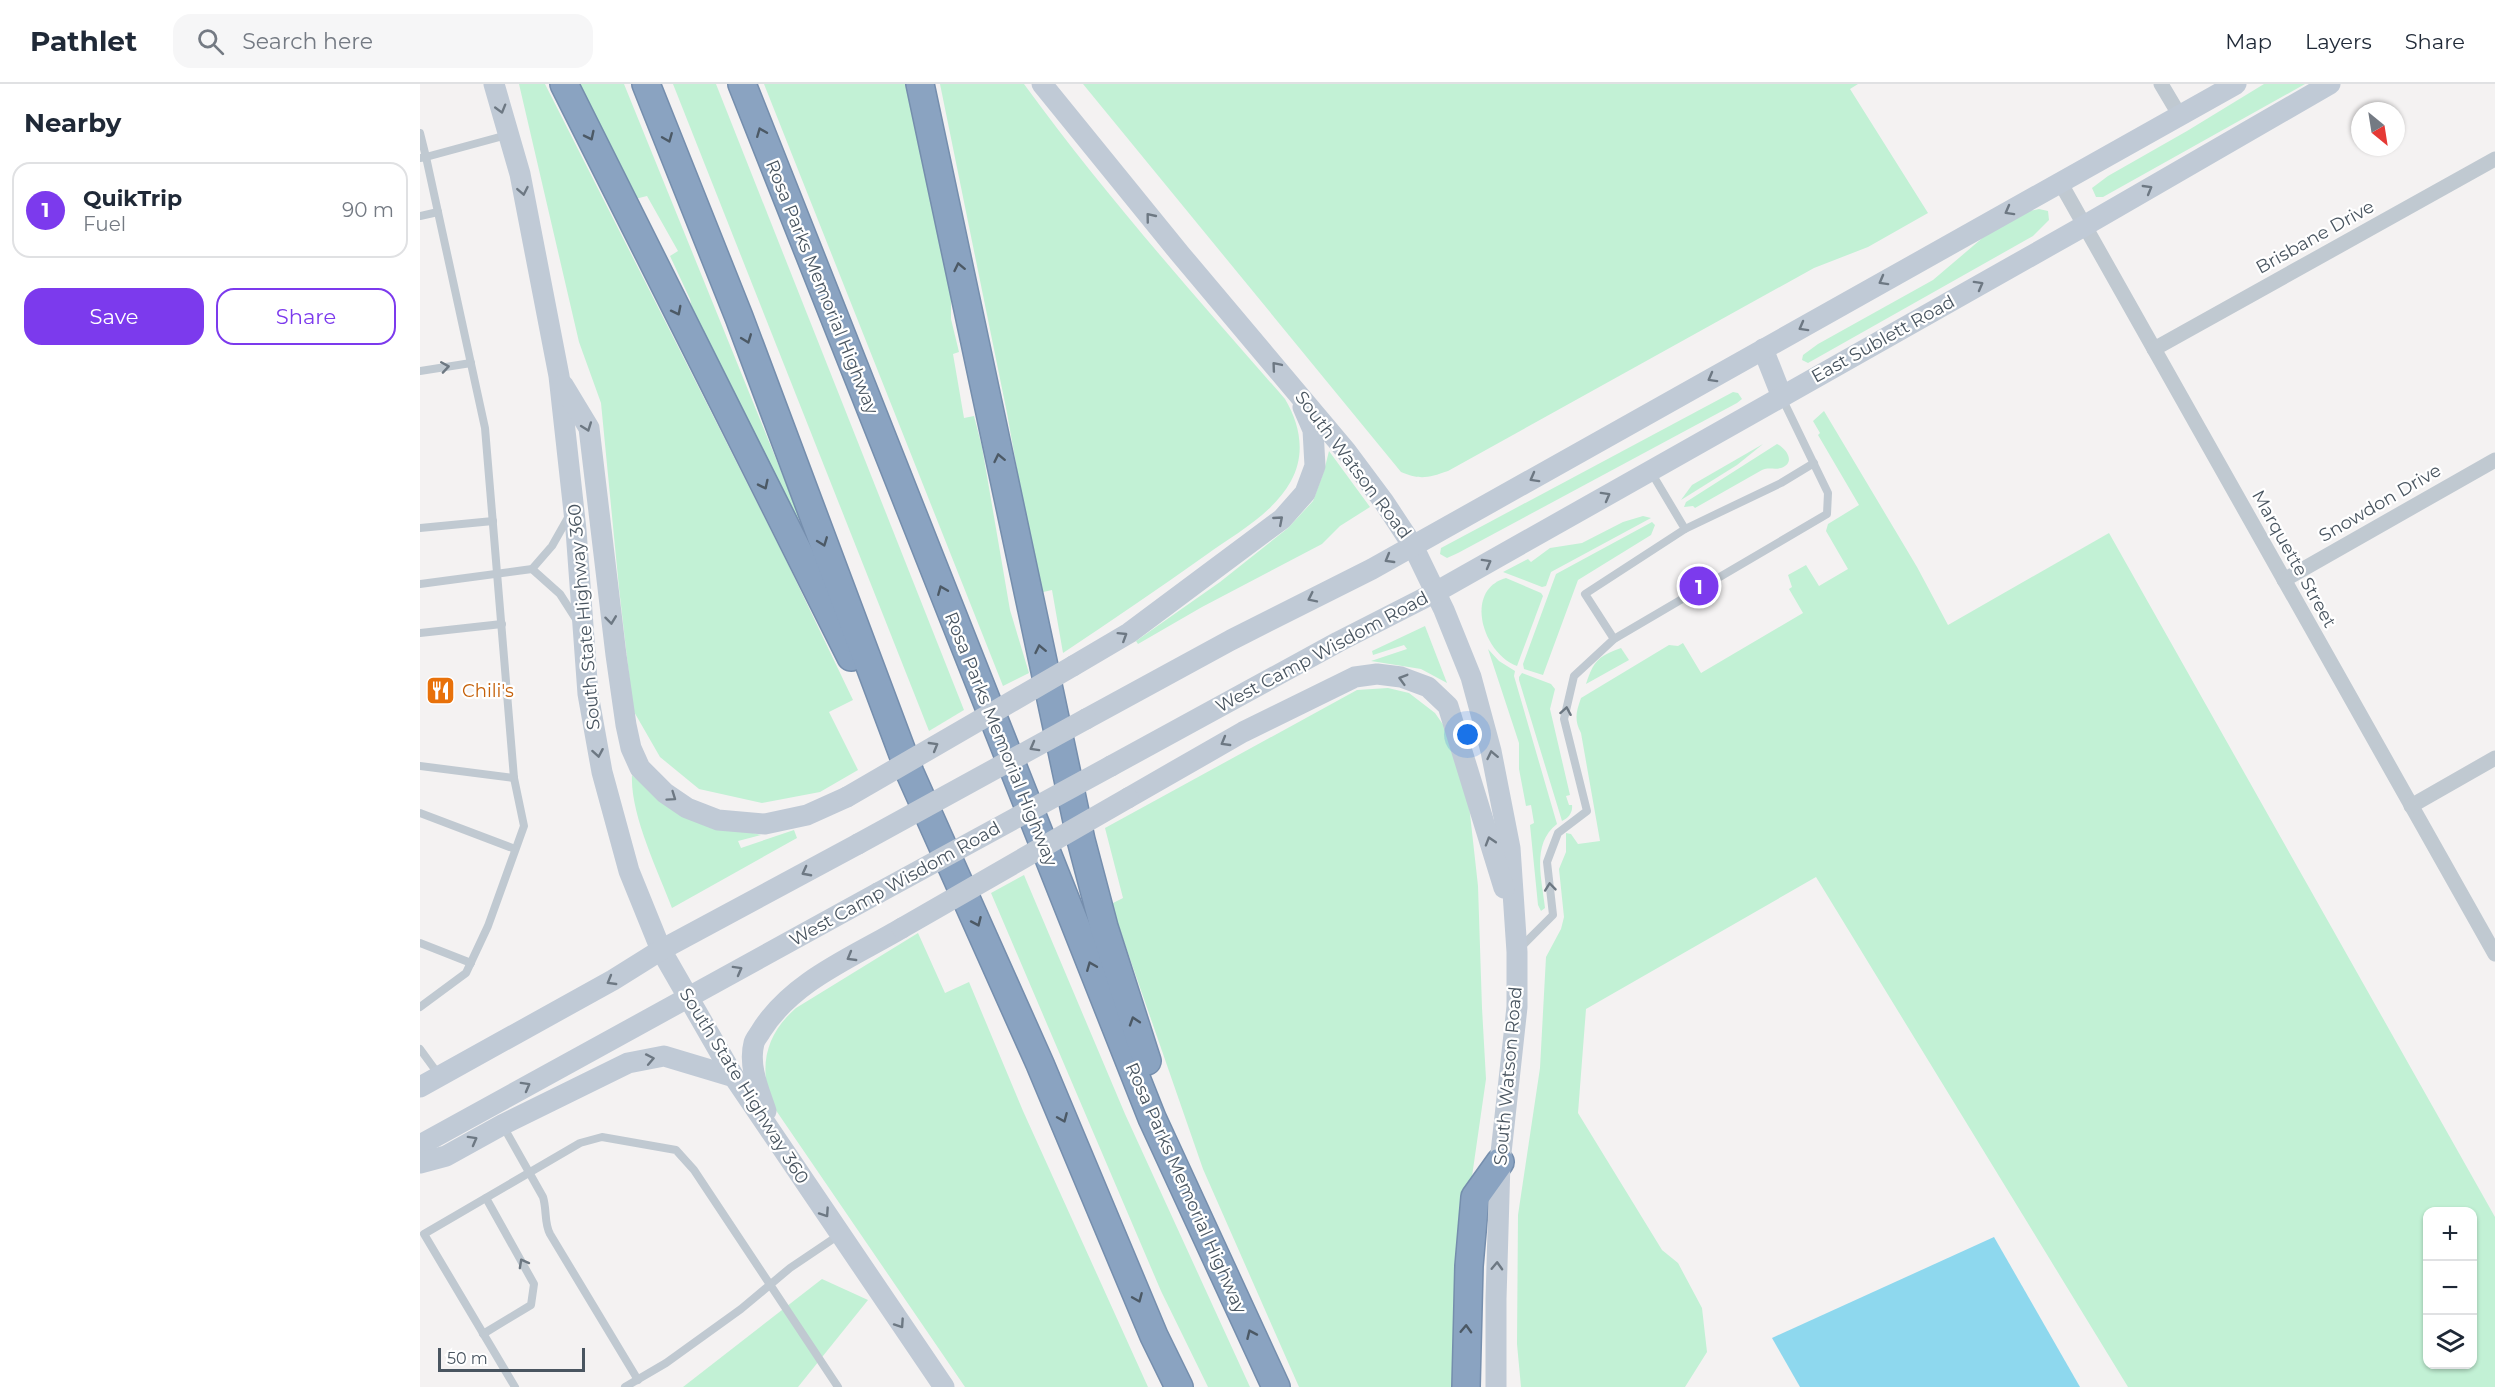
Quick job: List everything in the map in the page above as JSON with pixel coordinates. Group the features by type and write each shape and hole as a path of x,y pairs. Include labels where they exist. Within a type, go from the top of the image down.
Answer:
{"highway":[{"path":"564,84 784,527 910,773 1040,1064 1154,1336 1179,1387"},
{"path":"646,84 739,317 910,773"},
{"name":"Rosa Parks Memorial Highway","path":"742,84 1152,1118 1276,1387"},
{"path":"920,84 1081,840 1104,927 1154,1082 1152,1118"},
{"path":"1466,1387 1469,1266 1475,1197 1500,1162"}],"main road":[{"name":"South State Highway 360","path":"494,84 520,174 559,376 574,506 588,694 602,772 629,872 661,950 687,999 734,1077 944,1387"},
{"name":"South Watson Road","path":"1042,84 1181,255 1347,451 1384,502 1413,546 1436,592 1471,677 1491,751 1510,848 1516,952 1517,1007 1500,1162 1496,1387"},
{"path":"420,1088 613,980 661,950 1231,639 1372,569 2235,84"},
{"name":"East Sublett Road","path":"1436,592 2084,226 2330,84"},
{"path":"1763,349 1782,397"},
{"path":"559,376 589,428 615,655 626,725 631,747 640,768 665,793 687,808 718,820 765,824 807,814 847,796 1073,666 1129,633 1272,526 1305,493 1315,465 1313,430 1295,388"},
{"name":"West Camp Wisdom Road","path":"420,1145 1338,642 1436,592"},
{"path":"776,1139 754,1074 754,1043 766,1023 793,994 813,979 1243,732 1341,682 1377,674 1401,677 1428,687 1448,706 1513,917"},
{"path":"420,1163 446,1156 502,1125 628,1063 664,1056 734,1077"}],"street":[{"path":"2161,84 2180,116"},
{"name":"Brisbane Drive","path":"2154,349 2495,159"},
{"name":"Marquette Street","path":"2060,182 2495,954"},
{"name":"Snowdon Drive","path":"2284,580 2495,460"},
{"path":"2411,806 2495,758"}],"lane":[{"path":"420,133 423,158 438,213 485,428 514,778 524,826 488,926 466,973 420,1007"},
{"path":"423,158 509,134"},
{"path":"420,216 438,213"},
{"path":"420,371 471,363"},
{"path":"1516,952 1553,915 1547,862 1558,833 1587,811 1564,719 1574,676 1614,639 1827,514 1828,493 1782,397"},
{"path":"1614,639 1585,594 1685,529 1781,483 1814,463"},
{"path":"1650,471 1685,529"},
{"path":"420,584 532,569 556,540 574,506"},
{"path":"420,528 493,520"},
{"path":"532,569 560,594 584,633"},
{"path":"420,633 502,624"},
{"path":"420,766 514,778"},
{"path":"420,813 515,849"},
{"path":"420,943 471,963"},
{"path":"420,1049 440,1076"},
{"path":"502,1125 531,1173 546,1208 546,1227 638,1380"},
{"path":"515,1387 422,1235 580,1143 602,1137 676,1150 694,1170 838,1387"},
{"path":"483,1334 531,1305 534,1284 486,1198"},
{"path":"625,1387 666,1363 741,1310 790,1268 840,1235"}],"green space":[{"path":"519,84 545,84 786,560 853,700 829,712 858,770 820,792 762,803 699,789 660,757 633,710 601,403 579,342"},
{"path":"579,84 624,84 800,518 793,521 696,325 690,299 670,256 678,251 647,196 635,199"},
{"path":"673,84 716,84 964,710 929,731"},
{"path":"764,84 915,84 951,285 951,319 959,352 953,354 964,418 974,416 982,447 1010,610 1029,673 1003,686"},
{"path":"940,84 1024,84 1118,205 1285,399 1297,429 1300,450 1296,471 1274,504 1241,531 1063,653 1052,590 1039,593 1007,413"},
{"path":"1083,84 1858,84 1850,89 1928,213 1868,247 1814,268 1448,471 1429,477 1419,477 1401,472"},
{"path":"2264,84 2305,84 2103,197 2096,197 2092,188 2108,176"},
{"path":"2039,209 2048,211 2049,220 2033,236 1808,363 1802,360 1803,355 1818,344 1933,280 1993,229 2025,212"},
{"path":"1733,392 1738,393 1742,399 1737,403 1458,553 1447,558 1440,554 1441,548"},
{"path":"1824,411 1917,567 1948,625 2109,533 2495,1217 2495,1387 2128,1387 1816,877 1586,1009 1578,1113 1662,1250 1678,1263 1702,1308 1707,1352 1685,1387 1521,1387 1517,1344 1518,1215 1540,1068 1546,957 1561,929 1564,917 1559,869 1566,852 1566,833 1571,834 1578,844 1600,841 1577,720 1579,703 1581,698 1669,645 1678,646 1683,643 1701,673 1803,613 1789,589 1792,587 1788,575 1806,565 1819,586 1848,569 1826,531 1828,524 1859,505 1818,435 1820,433 1813,421"},
{"path":"1763,444 1737,465 1681,500 1692,485"},
{"path":"1777,444 1788,456 1786,466 1762,470 1695,508 1693,506 1684,507 1686,502"},
{"path":"1329,451 1370,507 1340,526 1322,544 1202,607 1138,644 1136,641 1220,582 1288,528 1313,501"},
{"path":"1643,516 1651,518 1551,572 1546,586 1542,587 1503,572 1528,559 1531,562 1550,548 1582,543 1623,522"},
{"path":"1652,522 1655,525 1651,535 1578,580 1543,675 1524,669 1523,664 1556,574"},
{"path":"1506,578 1541,593 1543,596 1517,666 1495,649 1487,636 1483,622 1482,608 1485,595 1493,585"},
{"path":"1425,626 1447,683 1421,669 1371,661 1407,649 1404,645 1373,655 1372,651"},
{"path":"1621,648 1629,660 1586,684 1594,665 1602,657"},
{"path":"1488,649 1499,661 1515,671 1514,676 1557,824 1549,832 1541,852 1545,908 1541,911 1538,905 1530,825 1534,823 1531,805 1526,806 1519,769 1519,743"},
{"path":"1522,673 1551,684 1555,689 1550,709 1570,795 1566,796 1569,805 1572,805 1570,815 1562,821 1519,680"},
{"path":"1388,688 1409,693 1435,713 1451,736 1468,796 1478,886 1486,1079 1463,1239 1458,1387 1299,1387 1203,1169 1111,904 1123,898 1105,828 1357,690"},
{"path":"632,775 678,814 761,835 738,841 741,848 794,830 797,838 672,908 640,824 635,807"},
{"path":"1024,875 1125,1114 1250,1387 1208,1387 1161,1291 991,893"},
{"path":"918,933 945,993 969,982 1023,1111 1148,1387 965,1387 773,1106 766,1078 767,1053 777,1029 785,1018 796,1008"},
{"path":"822,1279 868,1300 798,1387 683,1387"}],"water":[{"path":"1994,1237 2080,1387 1800,1387 1772,1338"}],"place":[{"name":"QuikTrip","path":"1699,586"},
{"name":"Chili's","path":"441,691"}]}
